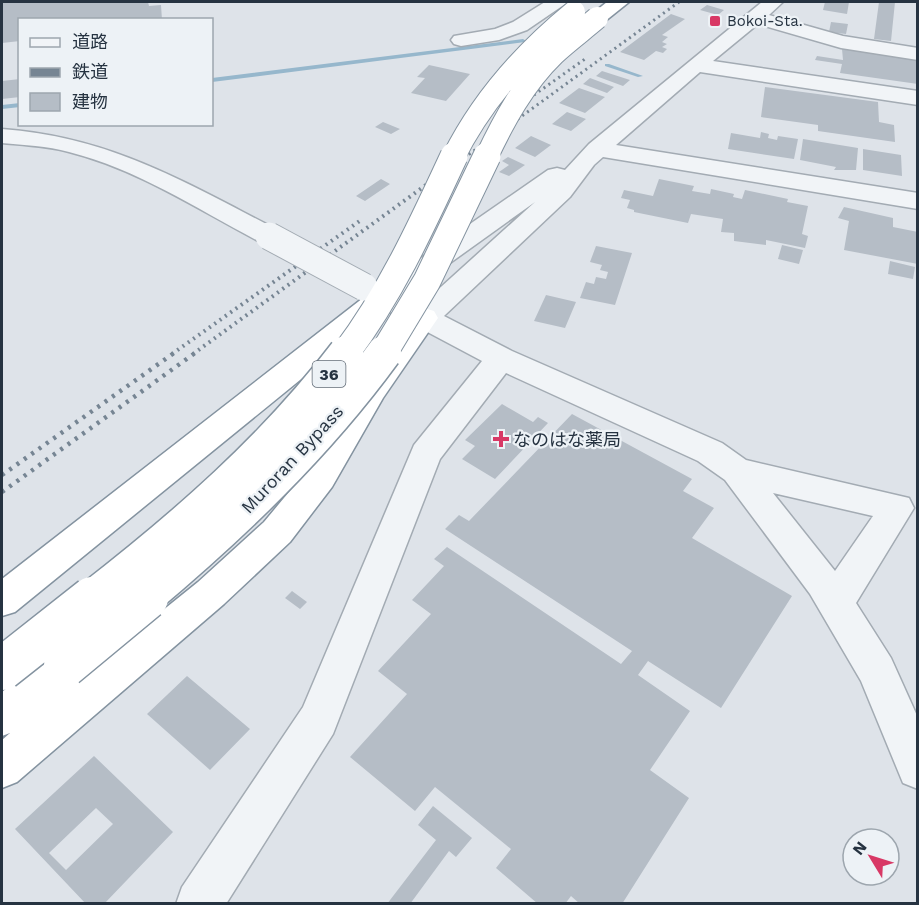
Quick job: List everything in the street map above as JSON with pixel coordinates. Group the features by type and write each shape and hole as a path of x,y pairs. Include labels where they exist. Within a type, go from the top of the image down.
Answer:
{"highway":[{"name":"Muroran Bypass","path":"2,669 136,562 213,496 299,410 361,333 377,307 403,263 462,141 494,93 516,63 588,7"},
{"name":"Muroran Bypass","path":"2,717 206,548 281,476 356,391 394,338 426,280 503,122 528,84 554,54 588,7"},
{"path":"2,600 373,292"},
{"path":"2,766 211,593 277,532 320,478 372,390 424,318"}],"street":[{"path":"424,318 561,192 591,155 695,65 773,2"},
{"path":"461,40 499,34 519,26 588,7"},
{"path":"754,17 840,42 918,54"},
{"path":"695,65 918,98"},
{"path":"2,136 48,141 96,152 144,172 501,358 710,452 737,471 823,583 877,671 918,768"},
{"path":"373,292 544,182 591,155 918,201"},
{"path":"199,903 318,720 426,454 501,358"},
{"path":"737,471 897,508 835,603"}],"building":[{"path":"2,2 148,2 149,6 161,5 162,18 18,18 18,41 2,43"},
{"path":"825,2 849,2 847,14 823,10"},
{"path":"879,2 895,2 891,41 874,39"},
{"path":"707,5 724,10 718,15 700,10"},
{"path":"671,14 685,19 662,35 668,37 662,42 667,44 662,47 667,49 663,53 656,51 644,60 620,52"},
{"path":"831,22 848,24 846,34 829,32"},
{"path":"842,49 918,60 918,84 840,73 842,64 815,60 817,56 843,60"},
{"path":"429,65 470,74 446,101 411,93 425,78 417,77"},
{"path":"602,71 630,80 623,86 596,76"},
{"path":"590,78 614,87 607,93 583,84"},
{"path":"18,79 18,97 2,99 2,81"},
{"path":"765,87 878,102 879,122 894,125 895,142 818,131 818,125 761,117"},
{"path":"579,88 605,97 585,113 559,103"},
{"path":"567,112 586,119 571,131 552,124"},
{"path":"383,122 400,129 391,134 375,127"},
{"path":"761,132 769,134 768,138 777,140 778,136 798,139 794,159 728,149 731,133 760,138"},
{"path":"531,136 551,145 535,157 515,148"},
{"path":"803,139 858,148 856,170 834,170 836,167 800,160"},
{"path":"863,149 901,155 902,176 863,170"},
{"path":"508,157 525,165 509,176 499,172 509,165 502,161"},
{"path":"381,179 390,184 365,201 356,196"},
{"path":"659,179 694,186 692,191 710,194 711,189 734,194 733,197 742,199 745,190 788,199 787,202 808,206 802,234 808,236 805,248 766,240 766,245 734,241 734,233 721,232 723,219 691,214 688,223 634,212 627,208 630,200 621,198 624,190 653,196"},
{"path":"844,207 893,218 893,227 918,232 918,264 844,250 849,221 838,218"},
{"path":"782,245 803,250 799,264 778,259"},
{"path":"596,246 632,253 615,305 580,298 586,282 594,284 596,277 606,279 608,272 600,270 602,265 590,262"},
{"path":"890,261 915,267 913,279 888,274"},
{"path":"546,295 576,302 565,328 534,321"},
{"path":"502,404 533,422 538,417 548,423 495,479 462,459 475,446 465,440"},
{"path":"572,414 692,479 683,491 714,508 692,538 792,596 721,708 648,661 638,675 690,711 650,770 689,798 622,904 580,904 571,896 565,904 538,904 496,868 511,849 435,787 415,811 350,757 407,694 378,671 431,614 412,600 444,566 434,559 447,547 621,664 632,651 445,529 459,515 469,521"},
{"path":"292,591 307,602 300,609 285,598"},
{"path":"187,676 250,729 210,770 147,714"},
{"path":"94,756 173,832 104,904 86,904 15,829","holes":["96,808 113,824 66,870 49,853"]},
{"path":"433,806 472,838 456,857 449,851 410,904 387,904 436,840 418,825"}],"waterway":[{"path":"213,80 523,41"},
{"path":"607,65 640,76"},
{"path":"2,107 18,105"}],"railway":[{"path":"464,158 679,2"},
{"path":"524,102 585,59"},
{"path":"193,354 466,156"},
{"path":"172,354 361,220"},
{"path":"2,475 174,353"},
{"path":"2,492 195,353"}],"place":[{"name":"Bokoi-Sta.","path":"715,21"},
{"name":"なのはな薬局","path":"501,439"}]}
